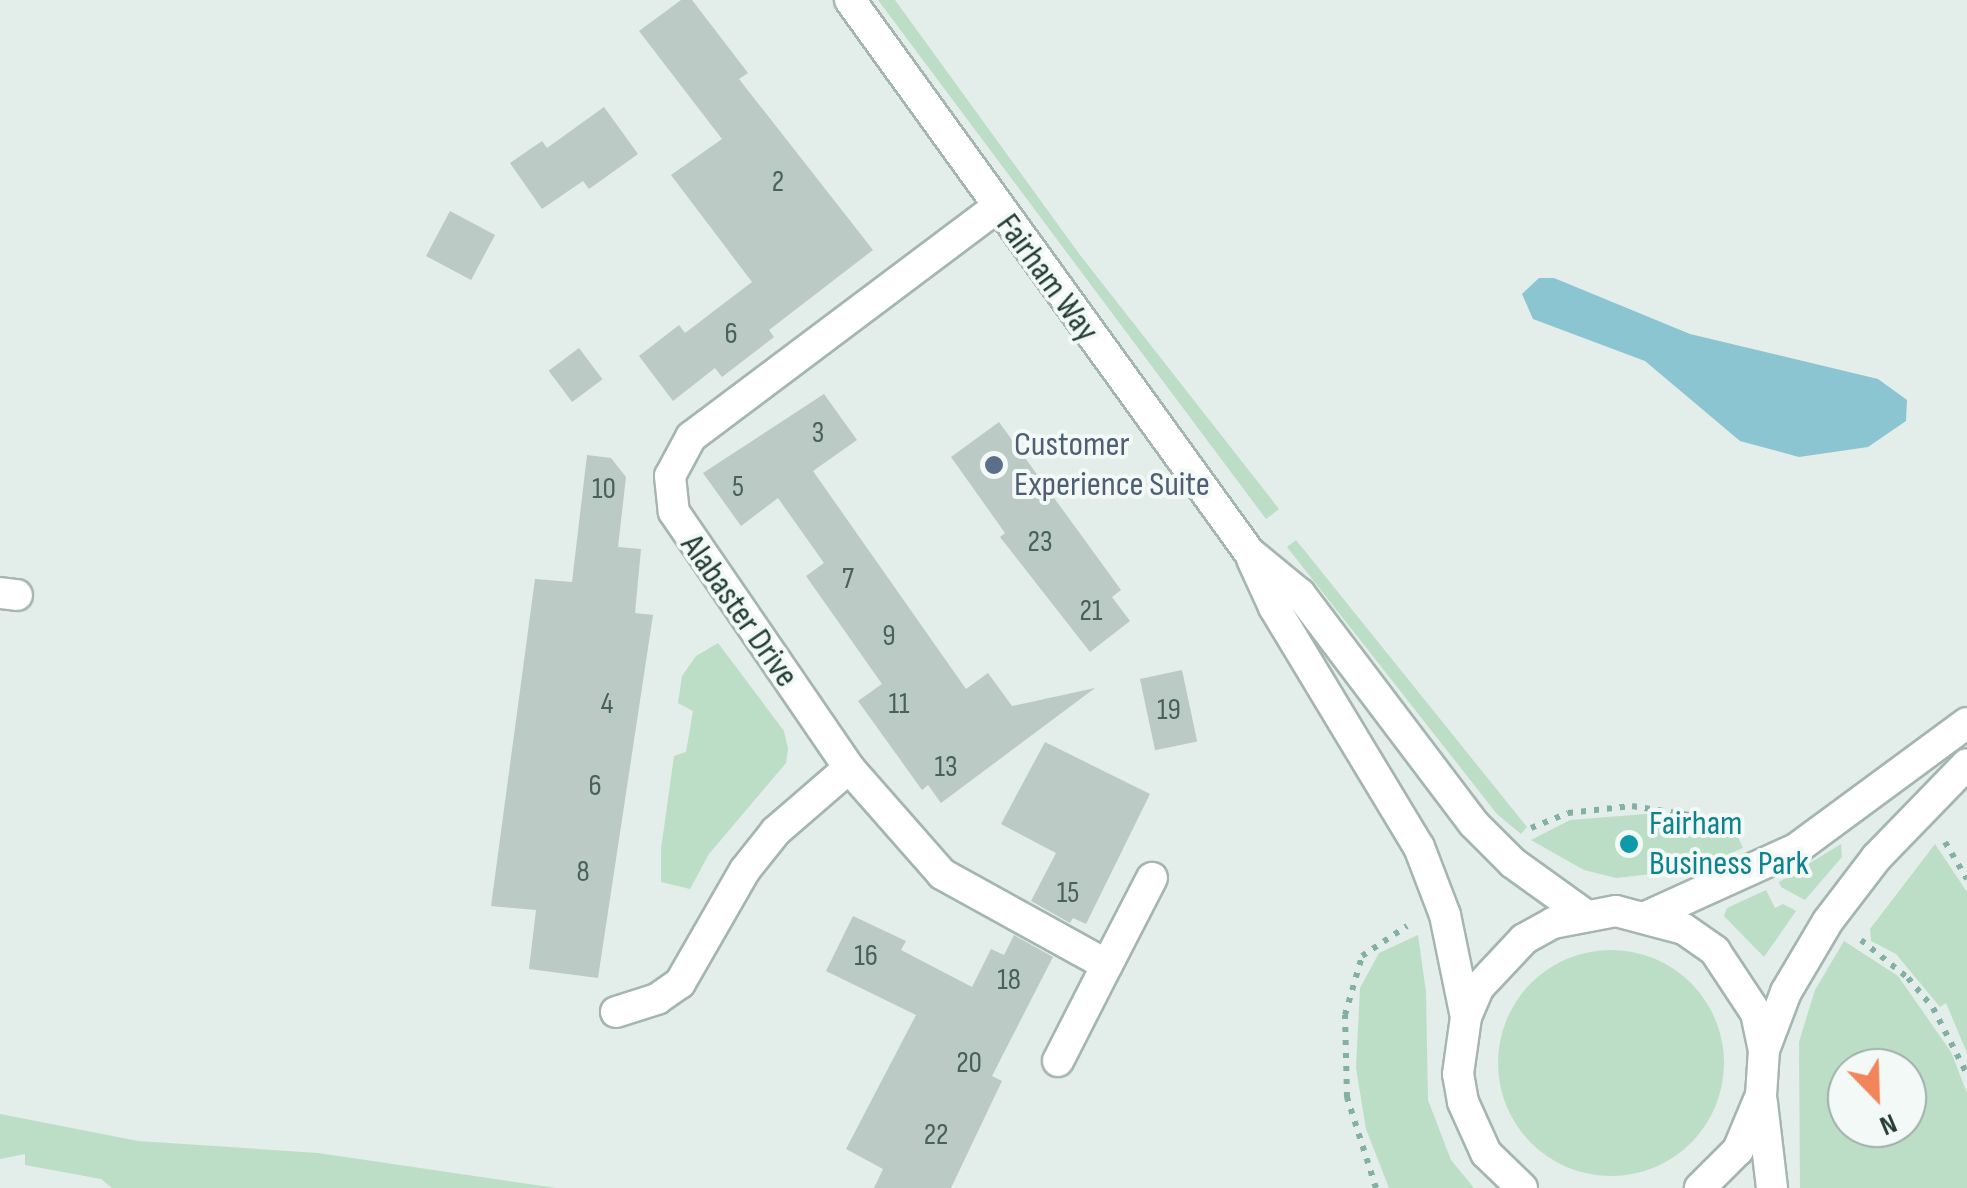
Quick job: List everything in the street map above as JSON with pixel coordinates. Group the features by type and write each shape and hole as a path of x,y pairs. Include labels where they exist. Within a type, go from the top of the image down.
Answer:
{"street":[{"name":"Fairham Way","path":"850,0 996,208 1249,552 1274,608 1419,847 1445,915 1466,1017"},
{"name":"Alabaster Drive","path":"996,208 703,427 681,448 670,476 684,534 850,768 942,874 1108,964"},
{"name":"Fairham Way","path":"1249,552 1300,594 1505,856 1584,914"},
{"path":"1522,1188 1486,1153 1463,1102 1458,1074 1466,1017 1499,960 1552,923 1584,914 1648,916 1764,868 1830,827 1967,723"},
{"path":"1764,1050 1786,992 1828,921 1877,858 1967,764"},
{"path":"616,1012 657,1000 680,983 776,830 850,768"},
{"path":"1058,1061 1152,878"},
{"path":"1648,916 1714,951 1756,1013 1764,1050 1761,1096 1772,1188"},
{"path":"1700,1188 1738,1150 1761,1096"}],"path":[{"path":"1505,856 1547,820 1632,806 1737,826 1764,868"},
{"path":"1376,1188 1347,1097 1345,1015 1362,956 1408,928 1445,915"},
{"path":"1828,921 1908,978 1967,1074"}],"green space":[{"path":"878,0 895,0 1080,255 1279,509 1266,519"},
{"path":"1296,540 1527,827 1521,834 1497,814 1287,547"},
{"path":"718,643 784,731 788,749 786,763 709,854 690,889 661,882 661,849 674,756 686,752 693,711 678,703 682,676 696,656"},
{"path":"1646,814 1710,824 1738,837 1743,848 1689,870 1616,878 1584,870 1531,840 1570,820"},
{"path":"1841,844 1842,857 1805,900 1781,887 1779,882"},
{"path":"1935,844 1967,892 1967,1053 1946,1003 1940,1007 1896,954 1871,941 1870,929"},
{"path":"1766,890 1775,908 1783,904 1796,911 1764,957 1724,916 1727,908"},
{"path":"1418,935 1426,992 1428,1100 1451,1160 1474,1188 1389,1188 1366,1129 1356,1068 1360,988 1379,953"},
{"path":"1844,941 1898,976 1951,1052 1967,1093 1967,1188 1800,1188 1799,1042 1815,990"},
{"path":"1611,950 1654,959 1691,983 1715,1020 1724,1063 1715,1106 1691,1143 1654,1167 1611,1176 1568,1167 1531,1143 1507,1106 1498,1063 1507,1020 1531,983 1568,959"},
{"path":"0,1114 138,1141 318,1153 556,1188 112,1188 101,1179 25,1165 25,1154 0,1159"}],"water":[{"path":"1539,278 1554,278 1690,334 1878,379 1907,400 1906,421 1868,447 1799,457 1740,441 1645,361 1533,319 1522,294"}],"building":[{"path":"681,0 692,0 748,73 739,79 873,250 769,330 774,337 722,377 715,368 673,401 639,356 679,325 685,333 752,282 671,175 722,139 639,31"},
{"path":"604,107 638,154 589,189 583,181 542,209 510,163 542,141 547,148"},
{"path":"450,211 495,235 471,280 426,256"},
{"path":"579,348 602,379 572,402 549,371"},
{"path":"824,394 857,440 813,471 966,689 988,673 1012,706 1095,688 941,803 928,785 922,790 858,701 882,684 806,576 824,563 778,498 741,526 703,473"},
{"path":"999,422 1121,590 1112,597 1130,621 1090,652 1000,537 1005,533 951,457"},
{"path":"587,455 611,458 626,477 618,547 641,549 635,613 653,615 598,978 529,969 536,910 491,906 535,579 572,582"},
{"path":"1182,670 1197,741 1155,750 1140,679"},
{"path":"1045,742 1150,794 1086,924 1073,918 1070,923 1031,901 1056,853 1001,824"},
{"path":"853,916 906,941 901,950 972,987 991,949 1004,955 1014,935 1053,957 992,1076 1002,1081 951,1188 874,1188 883,1169 846,1149 916,1015 826,971"}],"place":[{"name":"Customer Experience Suite","path":"994,465"},
{"name":"Fairham Business Park","path":"1629,844"}]}
